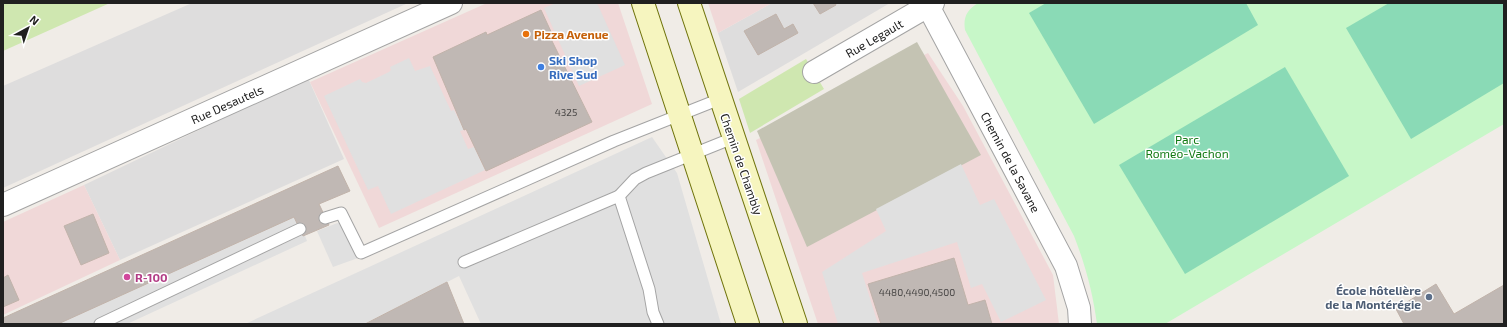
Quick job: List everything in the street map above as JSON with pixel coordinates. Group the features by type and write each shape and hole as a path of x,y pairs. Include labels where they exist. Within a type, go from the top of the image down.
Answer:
{"main road":[{"path":"643,3 748,324"},
{"name":"Chemin de Chambly","path":"689,3 796,324"}],"street":[{"name":"Rue Desautels","path":"3,205 451,3"},
{"name":"Rue Legault","path":"814,72 931,4"},
{"name":"Chemin de la Savane","path":"931,4 1066,266 1079,308 1080,324"}],"lane":[{"path":"326,218 341,213 361,253 680,114 720,99"},
{"path":"464,262 619,196 635,179 646,173 733,138"},
{"path":"619,196 649,290 653,312 658,324"},
{"path":"100,324 300,230"}],"shaded area":[{"path":"192,3 408,3 3,188 3,86"},
{"path":"487,3 618,3 652,104 379,228 310,82"},
{"path":"556,3 597,3 625,65 579,86 544,8"},
{"path":"708,3 772,3 718,33"},
{"path":"772,3 890,3 738,92 718,33"},
{"path":"917,42 981,155 807,247 757,131"},
{"path":"928,53 963,106 1053,275 1059,324 818,324 756,140"},
{"path":"409,58 415,71 430,66 451,111 454,110 464,130 460,131 468,149 474,147 485,170 391,214 378,186 368,190 324,96 360,79 362,82 366,83 389,72 391,70 390,67"},
{"path":"308,78 344,159 120,260 84,185"},
{"path":"652,137 677,173 721,324 481,324 459,276 364,324 245,324"},
{"path":"961,164 980,205 994,199 1046,300 1001,322 982,284 971,288 957,242 862,273 878,324 838,324 822,272 886,231 876,209"},
{"path":"84,185 120,260 3,315 3,222"},
{"path":"295,211 307,241 127,324 49,324"},
{"path":"340,222 358,258 333,267 317,231"}],"green space":[{"path":"3,3 110,3 3,51"},
{"name":"Parc Roméo-Vachon","path":"978,3 1504,3 1504,124 1165,324 1097,324 1088,279 1074,236 965,30 965,18 971,8"},
{"path":"1046,3 1246,3 1258,25 1094,124 1029,13"},
{"path":"1389,3 1504,3 1504,83 1411,139 1346,28"},
{"path":"806,59 824,89 750,133 739,99"},
{"path":"1285,67 1349,176 1185,274 1119,165"}],"building":[{"path":"813,3 835,3 836,5 820,14"},
{"path":"541,10 553,36 550,37 592,122 486,171 466,129 464,130 433,57 486,32 487,35"},
{"path":"776,14 784,29 793,24 798,33 758,55 744,31"},
{"name":"R-100","path":"338,166 350,191 319,204 329,225 303,236 294,217 58,324 3,324 3,318"},
{"path":"93,214 109,253 81,265 64,226"},
{"path":"954,258 968,305 985,300 992,324 881,324 868,284"},
{"path":"8,275 19,300 3,307 3,278"},
{"path":"447,282 464,324 365,324"},
{"name":"École hôtelière de la Montérégie","path":"1436,284 1454,314 1504,285 1504,324 1404,324 1396,309"}],"place":[{"name":"Pizza Avenue","path":"526,34"},
{"name":"Ski Shop Rive Sud","path":"541,67"},
{"name":"R-100","path":"127,277"},
{"name":"École hôtelière de la Montérégie","path":"1429,297"}]}
